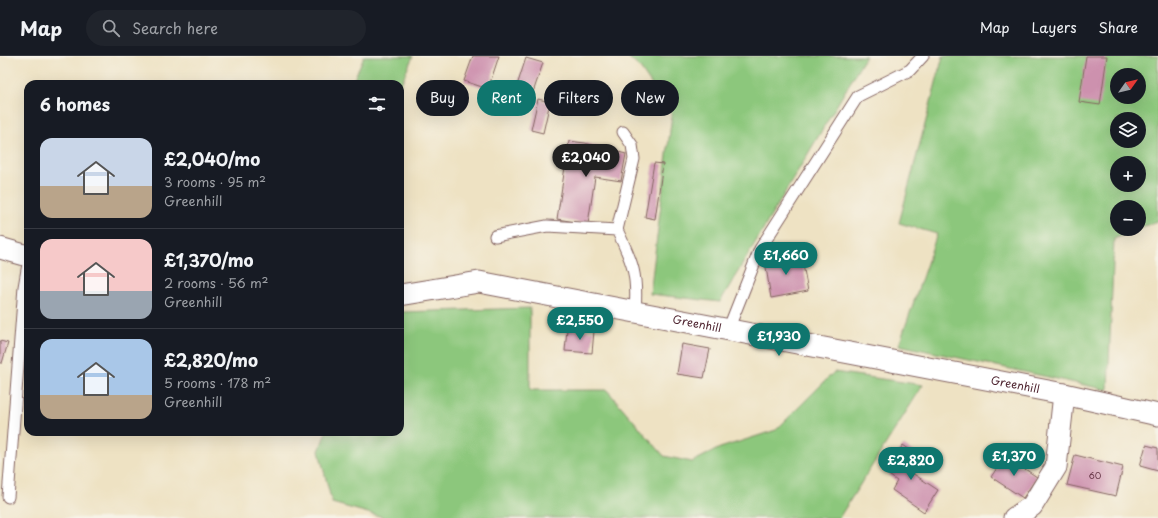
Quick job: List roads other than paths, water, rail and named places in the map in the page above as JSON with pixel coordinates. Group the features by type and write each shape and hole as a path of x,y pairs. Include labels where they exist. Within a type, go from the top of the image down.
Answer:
{"street":[{"path":"0,248 24,255"},
{"name":"Greenhill","path":"404,294 479,282 1064,394 1158,415"},
{"path":"1014,518 1032,506 1056,467 1064,394"}],"lane":[{"path":"728,330 760,249 858,96 910,70 922,56"},
{"path":"624,132 632,145 634,159 617,230 633,266 636,279 634,312"},
{"path":"495,236 547,226 617,230"},
{"path":"8,497 24,287"}]}
